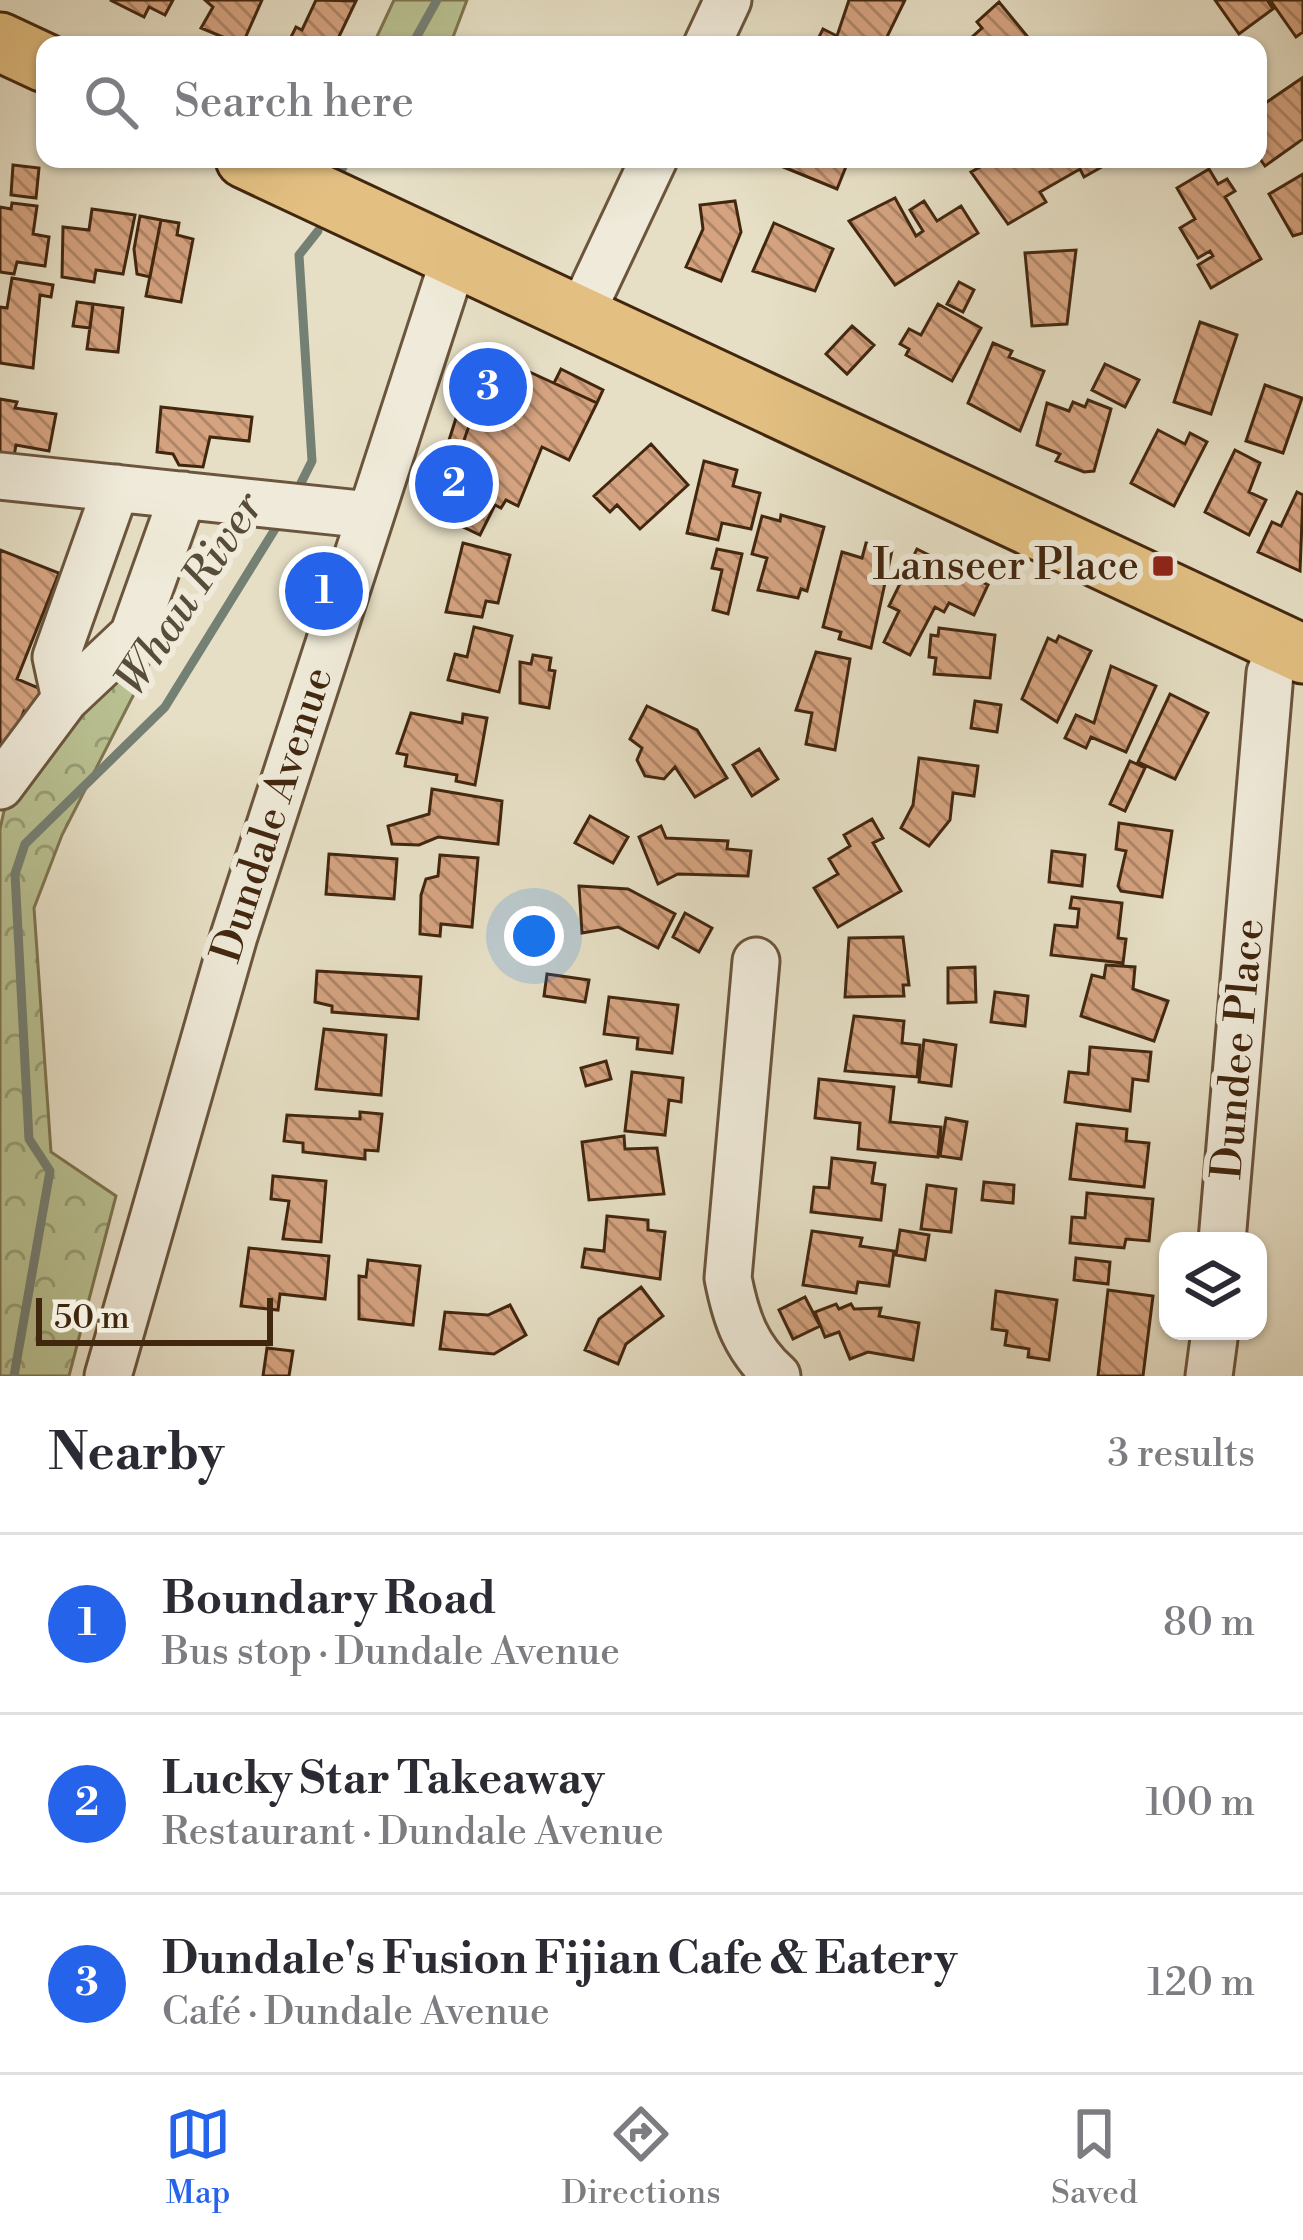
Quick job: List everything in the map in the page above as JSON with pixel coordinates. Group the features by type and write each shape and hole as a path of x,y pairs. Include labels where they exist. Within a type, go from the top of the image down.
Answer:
{"main road":[{"path":"0,42 36,60"},
{"path":"264,168 1292,649"}],"street":[{"path":"711,36 728,0"},
{"path":"581,314 650,168"},
{"name":"Dundale Avenue","path":"108,1376 233,936 454,259"},
{"path":"0,476 369,515"},
{"path":"65,699 56,657 116,488"},
{"path":"0,786 65,699 133,635 183,495"},
{"name":"Dundee Place","path":"1223,1232 1270,673 1292,649"},
{"path":"756,961 728,1279 737,1323 757,1358 777,1376"},
{"path":"1208,1376 1214,1340"}],"green space":[{"path":"394,0 467,0 453,36 377,36"},
{"path":"156,651 62,835 34,908 51,1152 116,1196 69,1376 0,1376 0,829 4,811 94,690"}],"building":[{"path":"110,0 173,0 165,15 149,7 144,17"},
{"path":"205,0 262,0 246,36 220,36 201,28 213,7"},
{"path":"316,0 356,1 339,36 292,36 296,27 302,30"},
{"path":"849,0 905,0 887,36 837,36"},
{"path":"1215,0 1267,0 1273,9 1239,34"},
{"path":"1270,0 1303,0 1303,32 1296,37"},
{"path":"999,2 1027,36 973,36 982,28 977,22"},
{"path":"1302,78 1303,139 1267,165 1267,102"},
{"path":"13,165 39,168 36,198 11,195"},
{"path":"786,168 845,168 837,189"},
{"path":"978,168 1100,168 1084,177 1080,169 1040,192 1046,202 1008,224 971,172"},
{"path":"1209,169 1218,184 1227,179 1235,191 1225,197 1261,259 1211,288 1198,265 1213,256 1210,251 1198,258 1180,228 1195,219 1177,188"},
{"path":"1303,174 1303,233 1293,236 1269,194"},
{"path":"895,198 916,236 923,231 910,210 924,201 937,221 961,206 978,233 895,285 849,221"},
{"path":"735,201 741,232 721,281 686,267 703,229 700,205"},
{"path":"12,203 37,206 33,234 49,237 45,266 17,262 14,274 0,272 0,207 11,209"},
{"path":"92,209 135,215 123,274 96,270 94,282 62,277 63,227 89,230"},
{"path":"140,216 161,220 150,277 137,274 134,249"},
{"path":"161,220 179,223 177,235 193,239 181,302 146,296"},
{"path":"774,223 833,249 815,291 753,271"},
{"path":"1076,250 1067,324 1032,326 1025,253"},
{"path":"12,278 53,285 51,297 40,295 33,368 0,363 0,307 7,308"},
{"path":"959,282 974,290 963,312 947,304"},
{"path":"77,302 93,304 90,328 73,326"},
{"path":"93,304 123,308 118,352 87,349"},
{"path":"938,304 981,328 952,381 906,355 909,349 900,344 909,329 921,335"},
{"path":"1200,322 1237,335 1211,414 1174,402"},
{"path":"852,326 874,345 847,374 826,354"},
{"path":"993,343 1012,351 1009,357 1044,371 1020,431 968,403"},
{"path":"504,349 510,363 487,374 438,515 427,510 474,361"},
{"path":"510,363 597,403 569,460 542,447 518,506 506,500 501,508 495,505 480,535 438,515 487,374"},
{"path":"1105,364 1139,380 1125,407 1092,390"},
{"path":"561,369 603,390 597,403 554,383"},
{"path":"1265,385 1302,398 1283,453 1246,441"},
{"path":"0,399 17,402 15,408 56,414 49,451 16,445 12,467 0,465"},
{"path":"1088,400 1111,409 1094,471 1084,472 1056,461 1060,454 1037,445 1047,403 1069,411 1073,402 1085,407"},
{"path":"161,407 252,417 249,441 210,437 203,467 179,465 173,454 157,452"},
{"path":"1158,430 1185,444 1190,433 1207,442 1174,506 1131,483"},
{"path":"651,444 688,485 640,529 617,505 610,512 594,496"},
{"path":"1235,450 1260,463 1249,492 1266,500 1249,535 1205,512"},
{"path":"704,461 737,470 733,486 760,493 751,529 722,523 718,540 687,533"},
{"path":"1297,492 1303,495 1300,571 1258,552 1272,522 1281,526"},
{"path":"781,515 824,527 807,591 801,589 798,598 758,590 767,558 752,554 762,516 780,521"},
{"path":"463,543 510,555 498,603 486,601 482,617 446,612"},
{"path":"866,543 892,550 871,648 839,639 841,632 823,627 842,552 862,558"},
{"path":"717,549 742,554 728,614 713,610 722,570 712,568"},
{"path":"917,549 988,585 974,615 949,603 944,612 935,607 910,655 884,642 899,611 889,606"},
{"path":"0,550 59,573 17,679 48,692 38,717 24,711 0,772"},
{"path":"474,627 512,636 499,692 448,680 455,654 467,657"},
{"path":"939,628 995,635 990,678 934,674 936,658 929,657 931,635 938,636"},
{"path":"1059,636 1091,651 1057,722 1022,699 1048,638 1056,642"},
{"path":"816,652 850,659 835,750 806,744 812,713 796,710"},
{"path":"533,655 551,658 549,670 555,671 549,708 520,703 520,662 531,664"},
{"path":"1111,666 1156,686 1126,752 1091,737 1086,748 1065,738 1076,715 1094,723"},
{"path":"1170,694 1208,713 1175,779 1138,762"},
{"path":"975,701 1001,705 997,732 971,728"},
{"path":"647,706 697,730 727,778 695,797 675,767 664,779 645,776 637,760 642,748 630,739"},
{"path":"411,713 462,723 463,714 487,718 475,785 456,781 457,775 405,766 407,755 397,753"},
{"path":"759,749 778,779 752,796 733,765"},
{"path":"919,758 978,766 974,796 953,793 950,820 929,846 901,828 913,805"},
{"path":"1130,761 1145,768 1125,811 1110,804"},
{"path":"432,789 502,801 498,844 438,837 419,845 392,844 388,826 429,814"},
{"path":"590,816 628,837 613,863 575,843"},
{"path":"872,819 883,838 873,843 901,891 838,927 814,888 838,874 829,859 850,846 844,835"},
{"path":"1119,823 1172,831 1162,897 1121,891 1118,886 1126,851 1116,849"},
{"path":"661,826 666,838 728,841 727,849 751,851 748,876 678,874 658,884 639,837"},
{"path":"1052,851 1085,855 1082,886 1049,882"},
{"path":"329,854 397,859 394,899 326,894"},
{"path":"440,855 478,858 472,927 441,924 440,936 420,934 421,895 426,879 438,876"},
{"path":"579,886 628,889 675,914 658,948 618,927 582,933"},
{"path":"1072,897 1122,903 1118,938 1126,939 1123,963 1051,955 1055,925 1077,927 1079,909 1070,908"},
{"path":"685,913 712,928 699,952 673,937"},
{"path":"903,937 909,985 903,985 904,996 845,997 849,938"},
{"path":"1106,965 1135,967 1133,989 1168,1001 1154,1041 1081,1016 1092,975 1104,978"},
{"path":"975,967 976,1002 948,1003 948,968"},
{"path":"317,971 421,977 418,1019 332,1012 332,1006 315,1002"},
{"path":"547,974 589,980 585,1002 544,996"},
{"path":"995,992 1028,996 1025,1026 991,1022"},
{"path":"609,997 678,1005 672,1053 637,1049 638,1038 604,1034"},
{"path":"854,1016 904,1021 902,1043 920,1045 917,1077 845,1071"},
{"path":"324,1029 386,1035 381,1095 316,1089"},
{"path":"924,1040 956,1045 951,1086 919,1082"},
{"path":"1090,1047 1151,1052 1148,1081 1133,1079 1130,1111 1065,1102 1069,1072 1088,1074"},
{"path":"606,1061 611,1079 586,1086 581,1068"},
{"path":"632,1072 683,1078 681,1102 669,1100 665,1135 625,1131"},
{"path":"819,1079 894,1087 890,1122 941,1127 938,1157 858,1149 860,1123 815,1118"},
{"path":"360,1112 382,1114 378,1151 365,1150 365,1159 303,1152 303,1143 284,1141 287,1115 360,1119"},
{"path":"946,1118 967,1122 961,1159 940,1156"},
{"path":"1077,1124 1127,1129 1126,1141 1149,1143 1144,1187 1070,1179"},
{"path":"624,1136 625,1149 657,1148 664,1194 589,1200 582,1142"},
{"path":"832,1158 875,1163 872,1183 885,1185 881,1220 811,1212 814,1187 829,1188"},
{"path":"273,1176 326,1181 321,1242 283,1239 289,1201 271,1199"},
{"path":"984,1182 1014,1185 1013,1203 982,1200"},
{"path":"927,1185 956,1189 951,1232 921,1229"},
{"path":"1087,1193 1153,1199 1149,1241 1126,1239 1124,1248 1070,1243 1072,1217 1085,1218"},
{"path":"607,1216 648,1220 648,1230 665,1232 660,1279 582,1267 585,1249 604,1251"},
{"path":"900,1230 929,1235 925,1260 896,1255"},
{"path":"812,1231 862,1238 860,1246 894,1251 889,1286 858,1282 856,1293 803,1285"},
{"path":"249,1248 329,1256 325,1299 280,1294 278,1310 241,1306"},
{"path":"1076,1258 1110,1262 1108,1284 1074,1280"},
{"path":"368,1260 420,1266 413,1325 359,1319 359,1276 366,1277"},
{"path":"641,1287 663,1316 626,1344 618,1364 585,1350 599,1319"},
{"path":"1108,1290 1153,1296 1143,1376 1098,1376"},
{"path":"996,1291 1057,1300 1049,1360 1028,1357 1029,1349 1005,1345 1007,1331 992,1329"},
{"path":"805,1297 820,1326 793,1339 779,1310"},
{"path":"836,1304 839,1309 851,1304 854,1309 881,1308 879,1316 919,1323 913,1360 868,1352 850,1359 839,1332 825,1337 815,1312"},
{"path":"510,1305 526,1335 494,1354 440,1349 445,1312 488,1315"},
{"path":"267,1348 293,1351 289,1376 263,1376"}],"waterway":[{"name":"Whau River","path":"417,36 437,0"},
{"name":"Whau River","path":"297,491 312,461 299,255 318,231"},
{"name":"Whau River","path":"14,1376 50,1171 29,1139 15,874 25,844 165,707 280,521"}],"place":[{"name":"Dundale's Fusion Fijian Cafe & Eatery","path":"488,387"},
{"name":"Lucky Star Takeaway","path":"454,484"},
{"name":"Lanseer Place","path":"1163,566"},
{"name":"Boundary Road","path":"324,591"}]}
